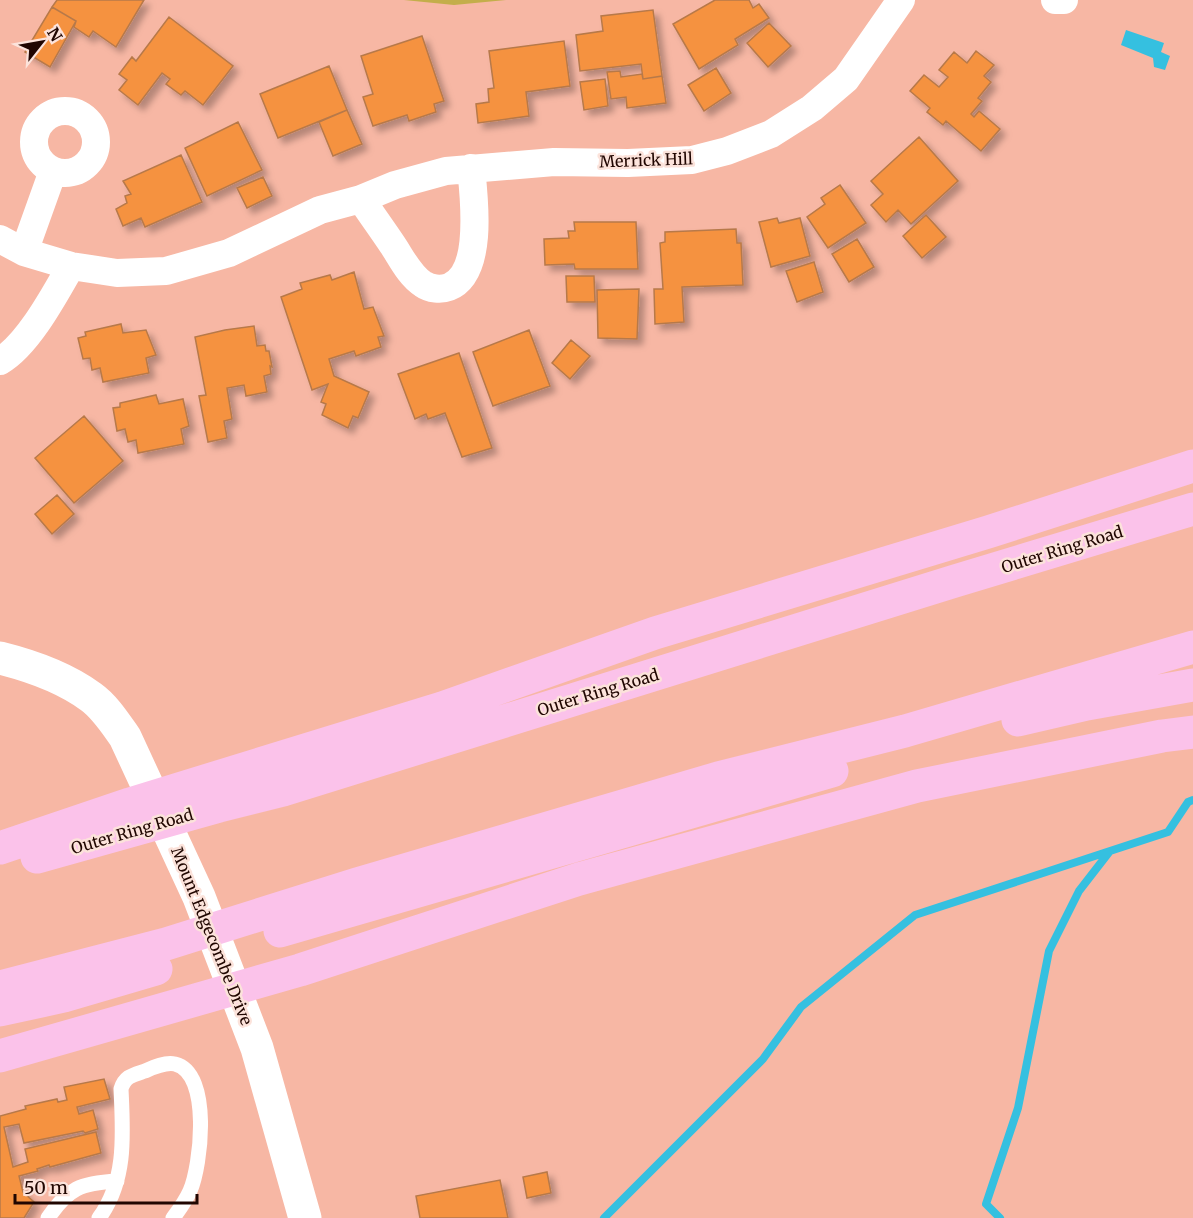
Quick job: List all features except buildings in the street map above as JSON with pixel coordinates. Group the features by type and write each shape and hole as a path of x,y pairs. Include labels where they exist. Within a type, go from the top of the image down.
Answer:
{"highway":[{"path":"209,795 442,708 655,633 988,532 1193,466"},
{"path":"283,790 942,567 1193,489"},
{"name":"Outer Ring Road","path":"0,867 135,817 209,795 283,790 955,580 1193,509"},
{"path":"279,920 357,884 718,778 905,731 1193,647"},
{"path":"0,1010 64,996 169,954 279,920 677,817 924,743 1087,704 1193,685"},
{"path":"0,1056 300,970 579,879 906,789 1177,734"},
{"path":"0,848 135,817"},
{"path":"0,987 169,954"}],"street":[{"name":"Merrick Hill","path":"12,245 71,266 117,273 166,271 229,253 320,210 446,171 554,162 628,163 692,160 727,151 771,134 812,108 846,79 901,0"},
{"path":"1055,0 1064,0"},
{"path":"361,198 409,270 423,284 437,289 448,287 458,282 466,273 471,260 475,202 471,168"},
{"path":"12,245 53,171"},
{"path":"0,361 20,344 53,299 71,266"},
{"name":"Mount Edgecombe Drive","path":"0,658 34,667 92,698 125,737 199,897 257,1048 305,1218"}],"lane":[{"path":"99,1218 106,1208 117,1181 123,1156 122,1084 129,1076 162,1064 174,1064 187,1070 195,1084 200,1106 199,1157 190,1191 172,1218"},
{"path":"48,1218 67,1194 77,1187 93,1182 117,1181"}],"shaded area":[{"path":"404,0 506,0 454,5"}],"water":[{"path":"1126,30 1164,43 1161,52 1170,56 1165,70 1154,67 1153,58 1121,45"}],"waterway":[{"path":"1000,1218 986,1204 1018,1108 1049,951 1079,891 1110,851 1168,832 1188,802 1193,800"},
{"path":"604,1218 763,1059 801,1007 915,915 1110,851"}]}
